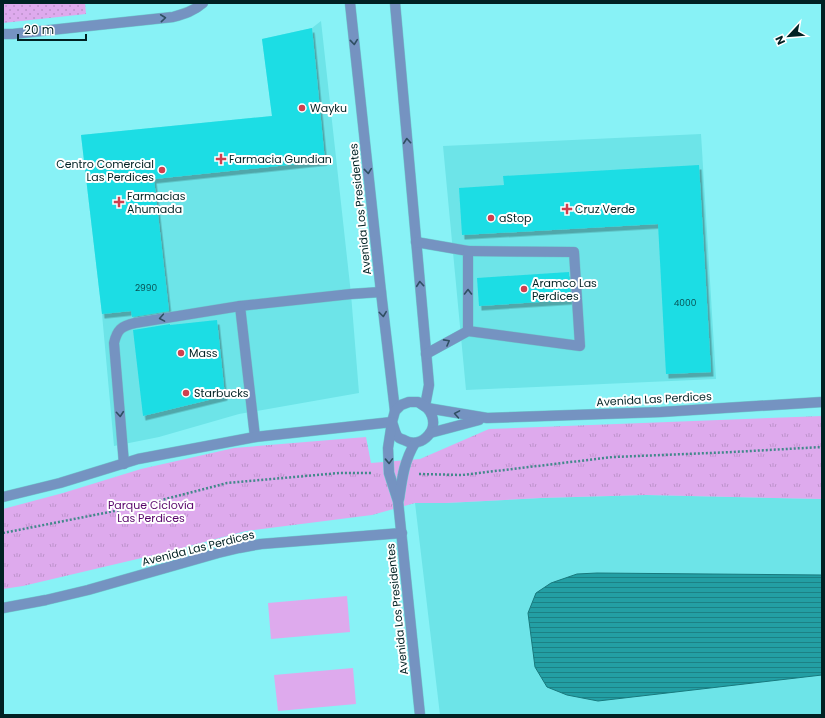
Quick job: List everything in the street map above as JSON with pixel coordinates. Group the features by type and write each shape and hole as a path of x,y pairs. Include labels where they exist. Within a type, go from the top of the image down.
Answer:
{"street":[{"path":"3,37 8,34 173,17 189,12 203,3"},
{"name":"Avenida Los Presidentes","path":"350,3 380,292 395,411"},
{"path":"395,3 429,385 426,407"},
{"path":"416,242 468,251 574,252 580,346 468,331 426,354"},
{"path":"468,251 468,331"},
{"path":"124,464 114,343 120,329 125,325 240,306 380,292"},
{"path":"240,306 255,437"},
{"path":"409,402 418,402 426,407 432,416 433,425 430,433 424,440 415,443 406,442 398,437 392,422 395,411 401,405 409,402"},
{"name":"Avenida Las Perdices","path":"426,407 467,416 487,418 661,412 822,402"},
{"name":"Avenida Las Perdices","path":"430,433 487,418"},
{"path":"3,497 60,483 138,459 255,437 392,422"},
{"name":"Avenida Los Presidentes","path":"392,422 388,448 389,473 398,501 420,715"},
{"name":"Avenida Los Presidentes","path":"398,501 405,464 415,443"},
{"name":"Avenida Las Perdices","path":"3,608 88,590 239,548 261,544 402,533"}],"shaded area":[{"name":"Centro Comercial Las Perdices","path":"321,21 351,294 359,393 239,414 159,437 114,446 102,314 81,135 272,116 262,39 312,28"},
{"name":"Aramco Las Perdices","path":"701,134 716,379 466,390 443,146"},
{"path":"646,495 822,499 822,715 440,715 415,503"},
{"path":"577,574 822,575 822,675 598,701 567,695 547,687 535,667 528,613 536,593 551,583"}],"green space":[{"path":"3,3 85,3 86,14 3,23"},
{"name":"Parque Ciclovía Las Perdices","path":"822,416 822,499 646,495 415,503 372,515 246,531 167,552 23,586 3,589 3,509 63,493 141,469 234,448 366,437 371,463 420,459 489,429"},
{"path":"347,596 350,632 271,639 268,603"},
{"path":"353,668 356,704 278,711 274,675"}],"building":[{"name":"Centro Comercial Las Perdices","path":"312,28 325,161 154,179 169,311 132,317 131,311 102,314 81,135 272,116 262,39"},
{"path":"699,165 711,372 666,374 658,224 462,235 459,188 504,185 503,176"},
{"name":"Aramco Las Perdices","path":"569,272 571,300 479,306 477,278"},
{"path":"217,320 225,396 143,416 133,330 170,324"}],"place":[{"name":"Wayku","path":"302,108"},
{"name":"Farmacia Gundian","path":"221,159"},
{"name":"Centro Comercial Las Perdices","path":"162,170"},
{"name":"Farmacias Ahumada","path":"119,202"},
{"name":"Cruz Verde","path":"567,209"},
{"name":"aStop","path":"491,218"},
{"name":"Aramco Las Perdices","path":"524,289"},
{"name":"Mass","path":"181,353"},
{"name":"Starbucks","path":"186,393"}]}
